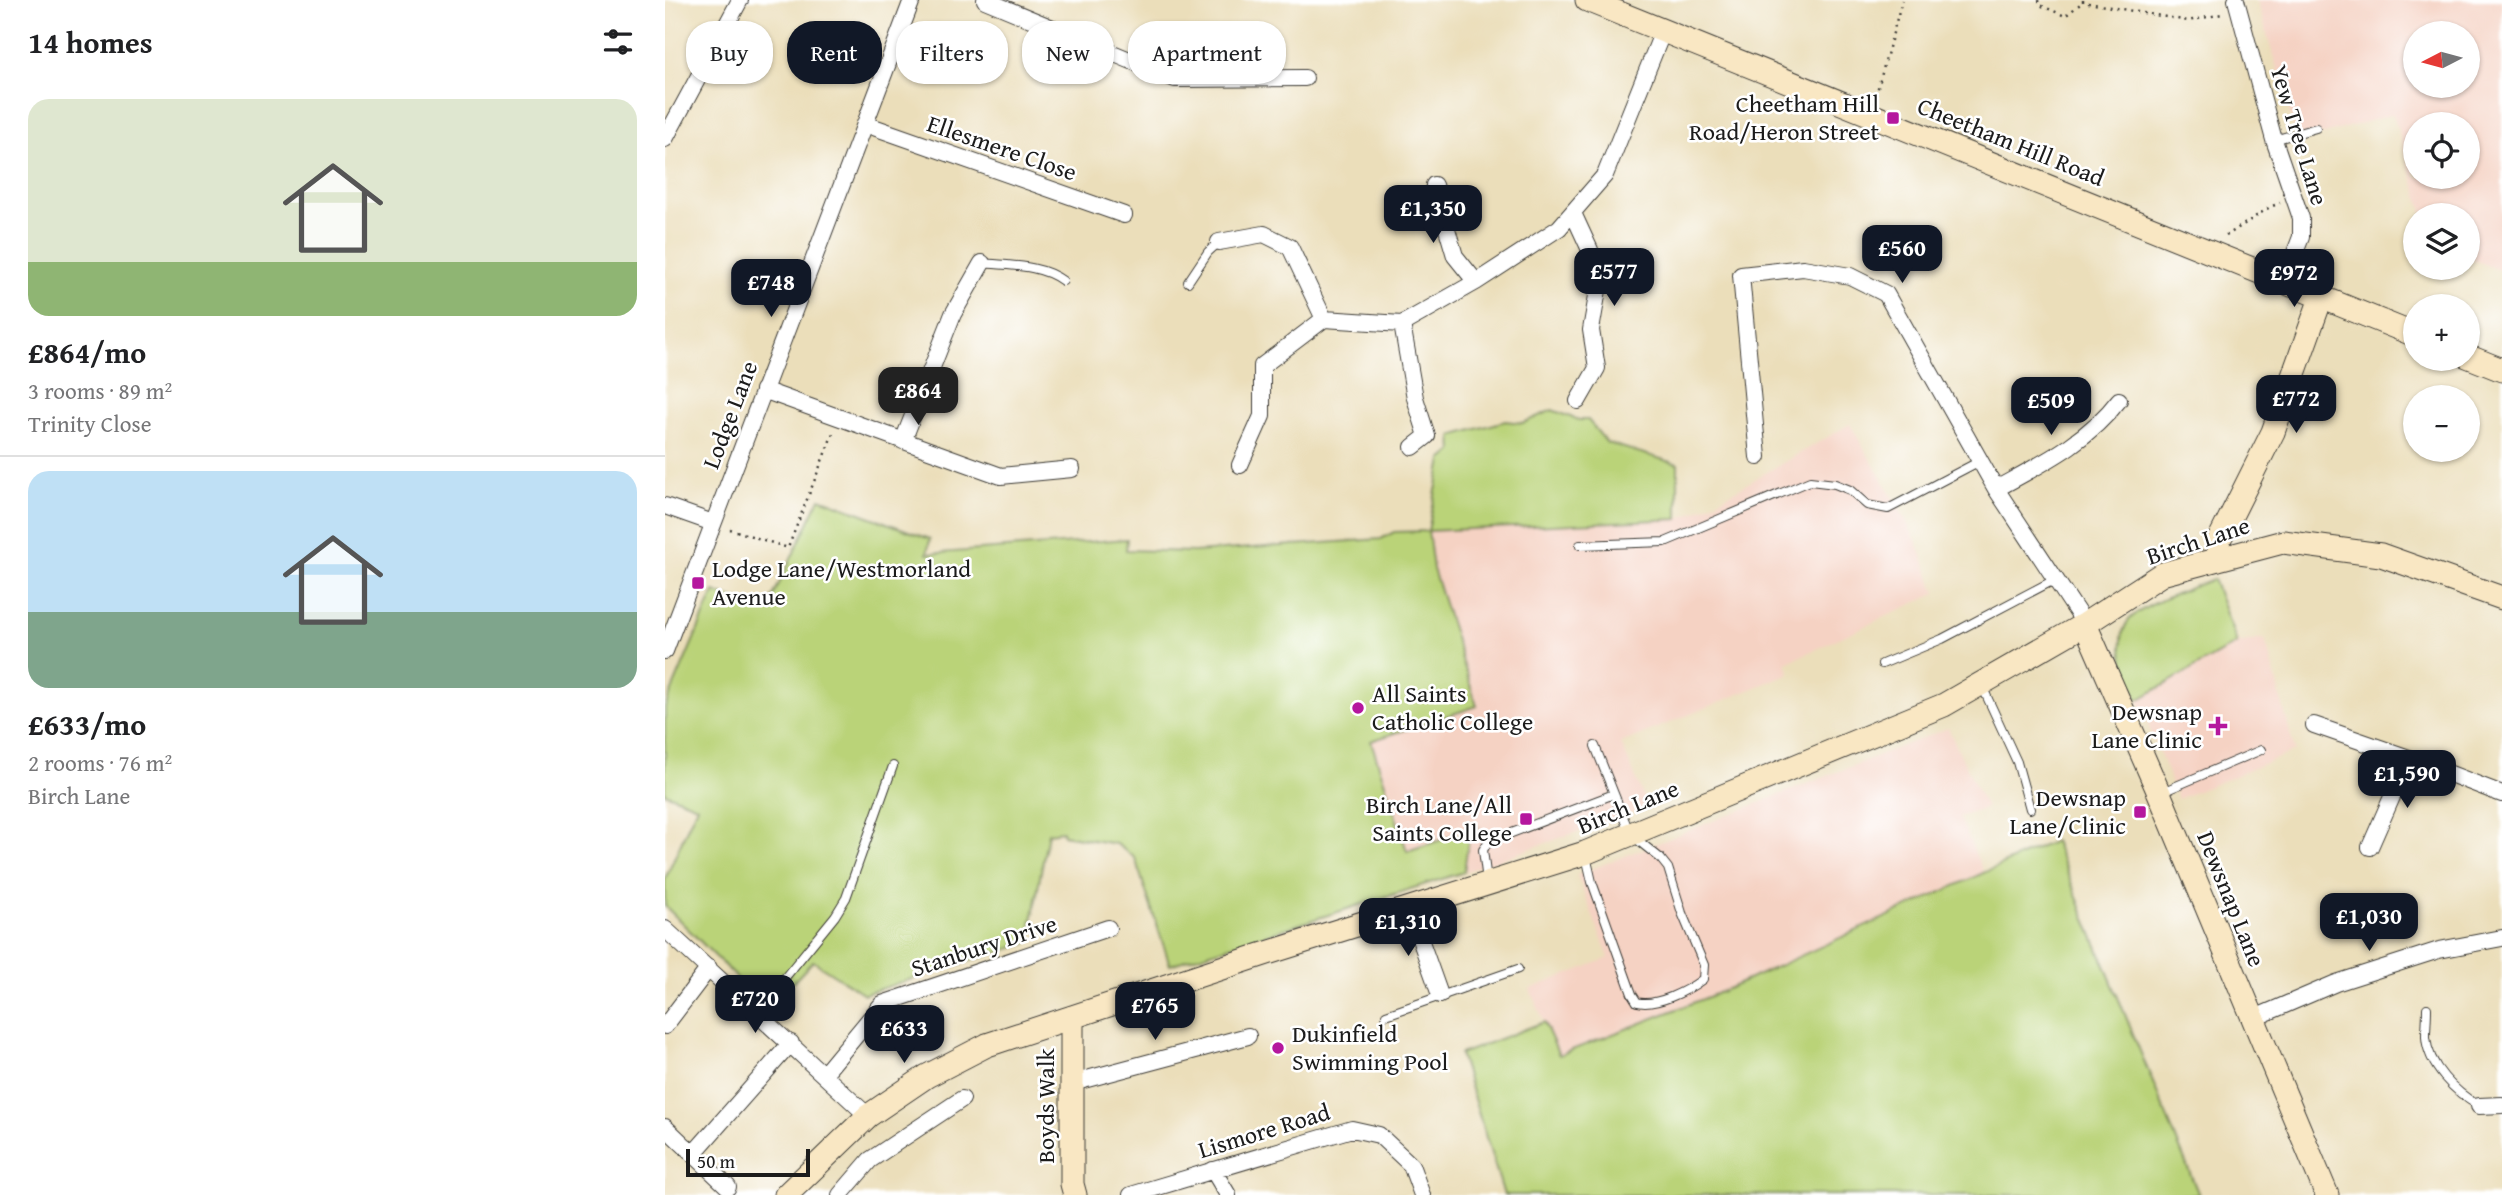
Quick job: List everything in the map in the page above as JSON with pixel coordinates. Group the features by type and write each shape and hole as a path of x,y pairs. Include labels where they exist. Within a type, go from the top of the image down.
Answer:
{"main road":[{"name":"Cheetham Hill Road","path":"1587,0 2403,330"},
{"path":"2218,559 2218,542 2273,432 2321,298"},
{"path":"2480,361 2502,370"},
{"name":"Birch Lane","path":"786,1195 868,1116 927,1076 987,1045 1585,853 1630,835 1944,705 2085,624 2162,575 2283,542 2381,555 2502,598"},
{"name":"Dewsnap Lane","path":"2085,624 2159,793 2327,1195"},
{"name":"Boyds Walk","path":"1072,1017 1072,1184 1075,1195"}],"street":[{"name":"Lodge Lane","path":"665,650 912,0"},
{"path":"665,139 736,1"},
{"path":"993,1 1175,79 1305,78"},
{"name":"Yew Tree Lane","path":"2238,5 2274,140 2301,218 2301,237 2284,281"},
{"path":"1241,465 1262,416 1262,366 1324,318 1402,324 1476,282 1559,228 1605,175 1663,31"},
{"name":"Ellesmere Close","path":"865,124 1123,215"},
{"path":"1434,185 1455,256 1476,282"},
{"path":"1573,213 1590,250 1598,290 1591,330 1597,368 1578,401"},
{"path":"1219,242 1264,234 1290,247 1324,318"},
{"path":"903,441 953,314 982,263"},
{"path":"1758,457 1741,275 1803,268 1850,276 1886,294 1996,489 2085,624"},
{"path":"1402,324 1415,398 1427,436 1413,447"},
{"path":"763,390 1001,476 1072,469"},
{"path":"1996,489 2078,442 2107,417 2119,400"},
{"path":"665,506 713,523"},
{"path":"2314,725 2502,794"},
{"path":"2370,847 2409,758"},
{"path":"1409,908 1440,995"},
{"name":"Stanbury Drive","path":"824,1074 882,1004 1108,928"},
{"path":"665,929 868,1116"},
{"path":"2252,1019 2336,983 2439,950 2502,938"},
{"path":"665,1026 709,968"},
{"path":"1072,1083 1248,1036"},
{"path":"693,1154 791,1043"},
{"path":"840,1195 870,1160 962,1098"},
{"path":"2479,1106 2502,1105"},
{"path":"665,1127 729,1187"},
{"name":"Lismore Road","path":"1131,1195 1352,1129 1379,1135 1411,1165 1422,1195"},
{"path":"1213,1170 1228,1195"}],"lane":[{"path":"2274,140 2316,128"},
{"path":"1188,282 1208,251 1219,242"},
{"path":"982,263 1043,270 1063,281"},
{"path":"1580,545 1665,542 1810,481 1835,484 1850,490 1867,505 1888,509 1980,461"},
{"path":"1881,664 1943,639 2056,579"},
{"path":"1981,683 2017,762 2030,809"},
{"path":"1585,853 1592,882 1637,1002 1653,1003 1703,979 1704,965 1682,913 1668,868 1660,858 1630,835 1595,746"},
{"path":"2159,793 2260,750"},
{"path":"757,1012 846,898 893,766"},
{"path":"1488,884 1483,850 1488,842 1614,794"},
{"path":"1386,1015 1518,969"},
{"path":"2427,1008 2426,1038 2430,1056 2462,1096 2479,1106"}],"path":[{"path":"1870,114 1902,0"},
{"path":"2039,0 2040,5 2065,16 2083,1 2188,22 2238,5"},
{"path":"2215,252 2219,241 2270,207 2293,199"},
{"path":"713,523 788,548 838,418"}],"shaded area":[{"path":"2257,0 2502,0 2502,271 2480,263 2480,203 2420,203 2416,189 2480,189 2480,112 2403,112 2403,147 2393,114 2298,142"},
{"name":"All Saints Catholic College","path":"1850,424 1905,519 1936,593 1786,663 1790,673 1621,743 1648,807 1464,872 1170,965 1135,858 1116,844 1063,835 1062,831 1047,833 1127,539 1126,550 1194,552 1381,539 1394,532 1678,519 1712,504"},
{"name":"Dewsnap Lane Clinic","path":"2265,639 2295,751 2178,799 2138,700 2237,643"},
{"path":"1948,728 1986,808 1959,817 1984,873 1721,992 1558,1055 1530,989 1609,958 1577,875"}],"green space":[{"path":"1552,410 1579,420 1588,420 1607,443 1678,464 1678,519 1428,531 1442,460 1453,451 1452,436 1505,421 1523,423"},
{"path":"820,498 930,539 927,554 1127,539 1126,550 1194,552 1381,539 1394,532 1428,531 1433,569 1477,706 1371,741 1407,851 1478,828 1468,842 1464,872 1170,965 1135,858 1116,844 1063,835 1062,831 1048,833 1028,943 864,994 813,961 768,1009 665,906 665,879 697,806 665,793 665,707 714,592 767,609"},
{"path":"2213,579 2237,643 2138,700 2122,649 2124,629 2129,620 2155,603"},
{"path":"2054,841 2199,1195 1504,1195 1460,1054 1544,1022 1559,1055 1721,992"}],"place":[{"name":"Cheetham Hill Road/Heron Street","path":"1893,118"},
{"name":"Lodge Lane/Westmorland Avenue","path":"698,583"},
{"name":"All Saints Catholic College","path":"1358,708"},
{"name":"Dewsnap Lane Clinic","path":"2218,726"},
{"name":"Dewsnap Lane/Clinic","path":"2140,812"},
{"name":"Birch Lane/All Saints College","path":"1526,819"},
{"name":"Dukinfield Swimming Pool","path":"1278,1048"}]}
